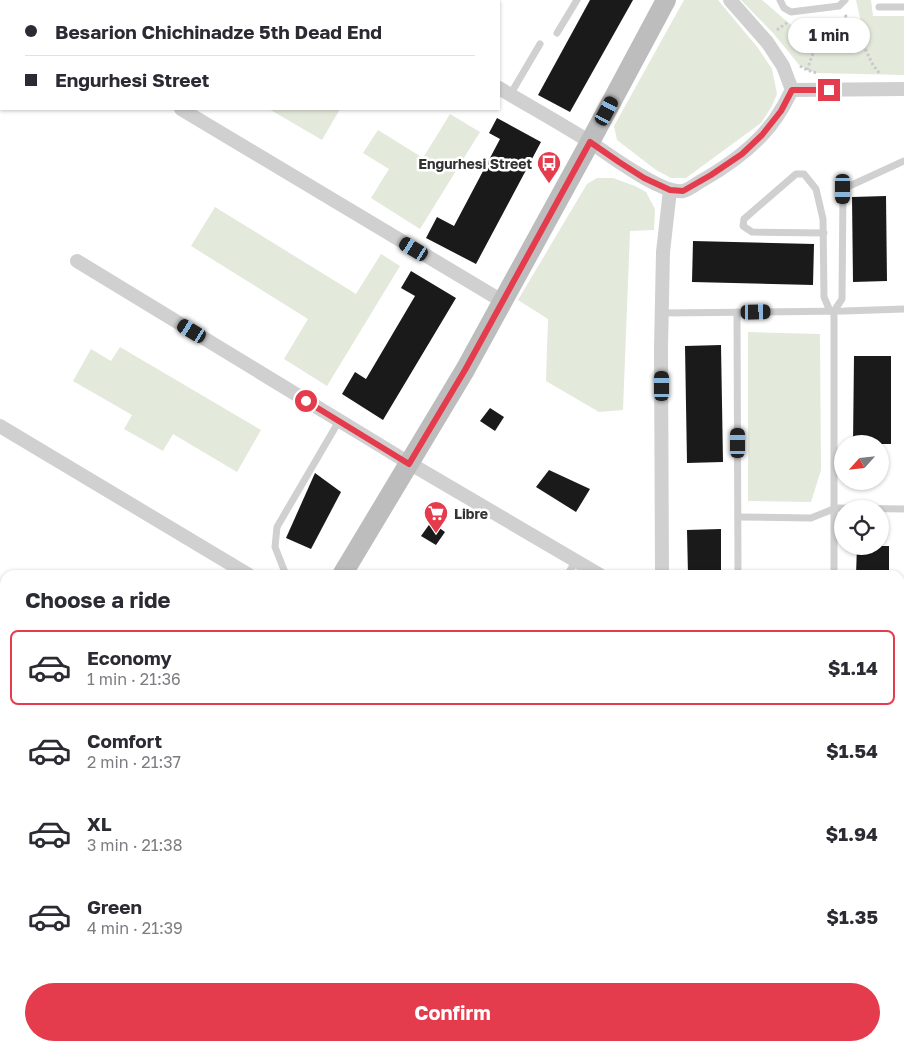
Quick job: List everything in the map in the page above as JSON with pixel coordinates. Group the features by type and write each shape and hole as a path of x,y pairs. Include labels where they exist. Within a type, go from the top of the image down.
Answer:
{"street":[{"path":"345,570 465,370 666,0"},
{"path":"505,91 590,142 644,178 670,190 683,191 742,154 762,135 781,111 792,90 783,66 767,42 730,0"},
{"path":"792,90 904,89"},
{"path":"183,110 502,301"},
{"path":"662,570 662,252 670,190"},
{"path":"77,261 409,464 591,570"},
{"path":"0,426 241,570"}],"lane":[{"path":"558,33 577,0"},
{"path":"780,0 784,8 791,12 839,6 845,0"},
{"path":"879,7 904,7"},
{"path":"505,91 540,44"},
{"path":"832,311 842,299 843,189 904,161"},
{"path":"738,518 812,518 834,509 832,311 824,297 824,233 823,218 816,189 804,174 796,174 744,219 743,226 752,232 824,233"},
{"path":"662,313 904,309"},
{"path":"737,312 738,570"},
{"path":"284,570 275,546 277,527 339,421"},
{"path":"889,509 904,509"},
{"path":"834,555 834,570"},
{"path":"570,570 576,561"}],"path":[{"path":"839,6 856,30 873,66 880,74 871,74"},
{"path":"806,70 816,45 821,8"},
{"path":"775,31 791,20"},
{"path":"794,60 806,70 824,73"}],"shaded area":[{"path":"684,0 718,0 758,48 772,69 777,94 761,123 686,178 671,178 656,170 617,140 614,126"},
{"path":"741,0 762,0 797,30 866,35 856,0 871,0 873,16 904,16 904,75 815,73 800,66 773,33"},
{"path":"271,110 339,110 322,140"},
{"path":"450,114 480,132 420,229 371,198 389,169 363,153 378,130 423,158"},
{"path":"597,178 613,178 635,186 646,192 655,209 654,230 630,231 623,410 599,412 546,381 548,319 518,300 587,184"},
{"path":"215,207 356,294 381,254 400,266 327,386 284,359 308,319 191,246"},
{"path":"748,332 820,334 821,470 811,502 748,501"},
{"path":"120,347 261,430 237,472 173,434 163,451 124,429 132,415 73,381 91,349 111,361"}],"building":[{"path":"590,0 633,0 570,112 538,95"},
{"path":"497,118 541,142 476,264 426,238 437,217 454,226 500,139 489,133"},
{"path":"886,196 887,281 853,282 852,197"},
{"path":"693,241 814,244 813,285 692,282"},
{"path":"411,271 456,298 383,420 342,394 355,372 366,379 415,296 401,288"},
{"path":"721,345 723,462 687,463 685,346"},
{"path":"854,356 891,356 891,444 889,444 889,435 853,435"},
{"path":"490,408 504,417 495,431 480,421"},
{"path":"549,470 590,489 576,512 536,487"},
{"path":"315,473 341,492 311,549 286,538"},
{"path":"431,522 445,532 436,545 421,536"},
{"path":"721,529 721,570 688,570 687,530"},
{"path":"857,555 889,555 889,570 856,570"}],"place":[{"name":"Engurhesi Street","path":"549,184"},
{"name":"Libre","path":"436,534"}],"route":[{"path":"306,401 409,464 465,370 590,142 644,178 670,190 683,191 742,154 762,135 781,111 792,90 829,90"}]}
